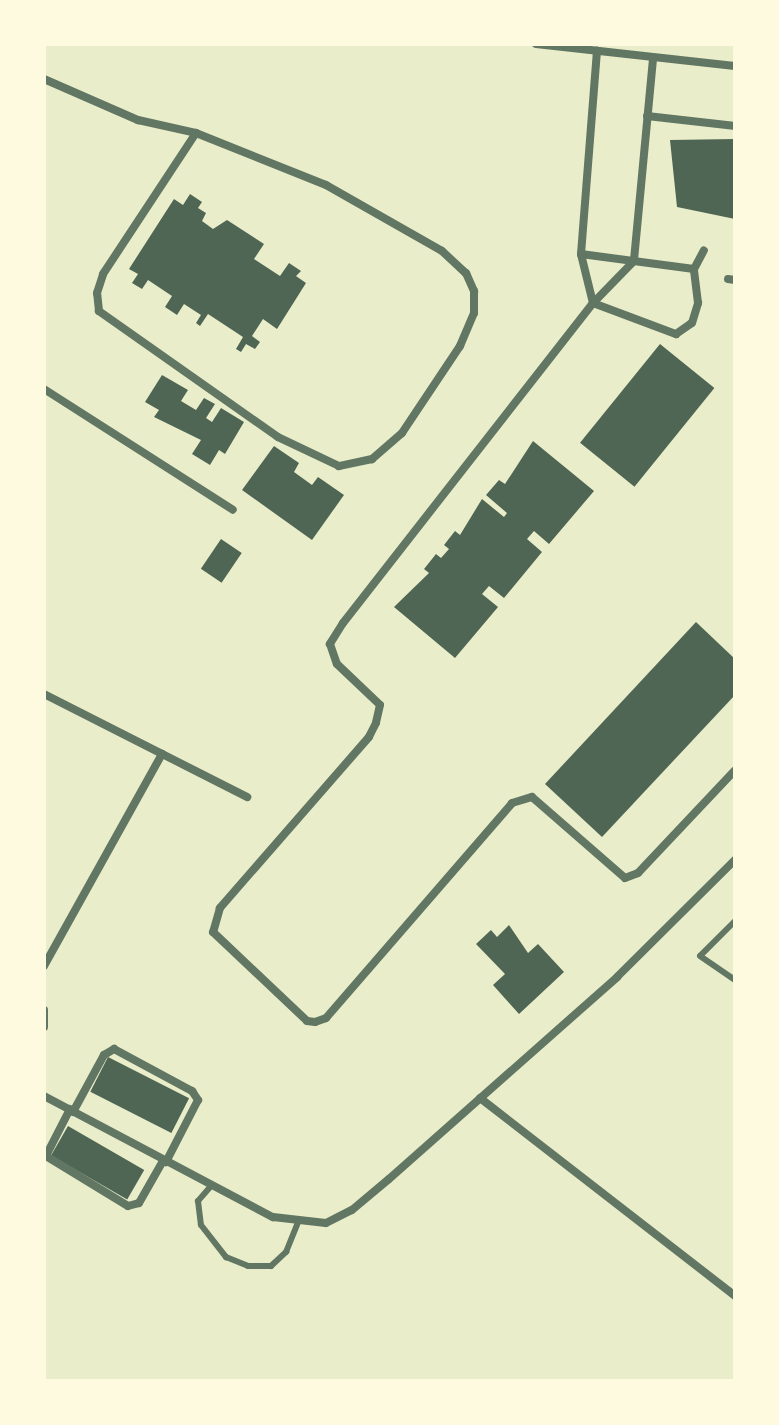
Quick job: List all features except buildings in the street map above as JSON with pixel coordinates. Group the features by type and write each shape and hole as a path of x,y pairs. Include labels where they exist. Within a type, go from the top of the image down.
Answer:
{"street":[{"path":"536,44 735,66"},
{"path":"593,303 581,254 597,51"},
{"path":"653,59 634,261 593,303 330,644 337,664 380,705 376,723 369,737 220,908 213,932 307,1021 315,1022 326,1018 512,803 532,797 625,878 638,873 735,770"},
{"path":"44,79 138,120 196,133 326,185 442,251 466,273 474,291 474,313 460,346 402,433 372,459 339,466 278,437 99,311 97,293 103,274 196,133"},
{"path":"647,116 735,126"},
{"path":"593,303 676,334 692,323 698,303 694,269 704,250"},
{"path":"581,254 694,269"},
{"path":"44,389 233,510"},
{"path":"44,694 247,797"},
{"path":"44,966 162,754"},
{"path":"44,1096 273,1217 298,1223 326,1223 352,1210 628,967 735,860"},
{"path":"44,1010 44,1027"},
{"path":"114,1049 192,1091 198,1100 139,1203 128,1206 46,1156 71,1110 104,1055 114,1049"},
{"path":"480,1098 735,1296"}],"lane":[{"path":"735,921 700,956 735,980"},
{"path":"211,1186 198,1201 201,1225 226,1257 248,1266 271,1266 286,1252 298,1223"}]}
